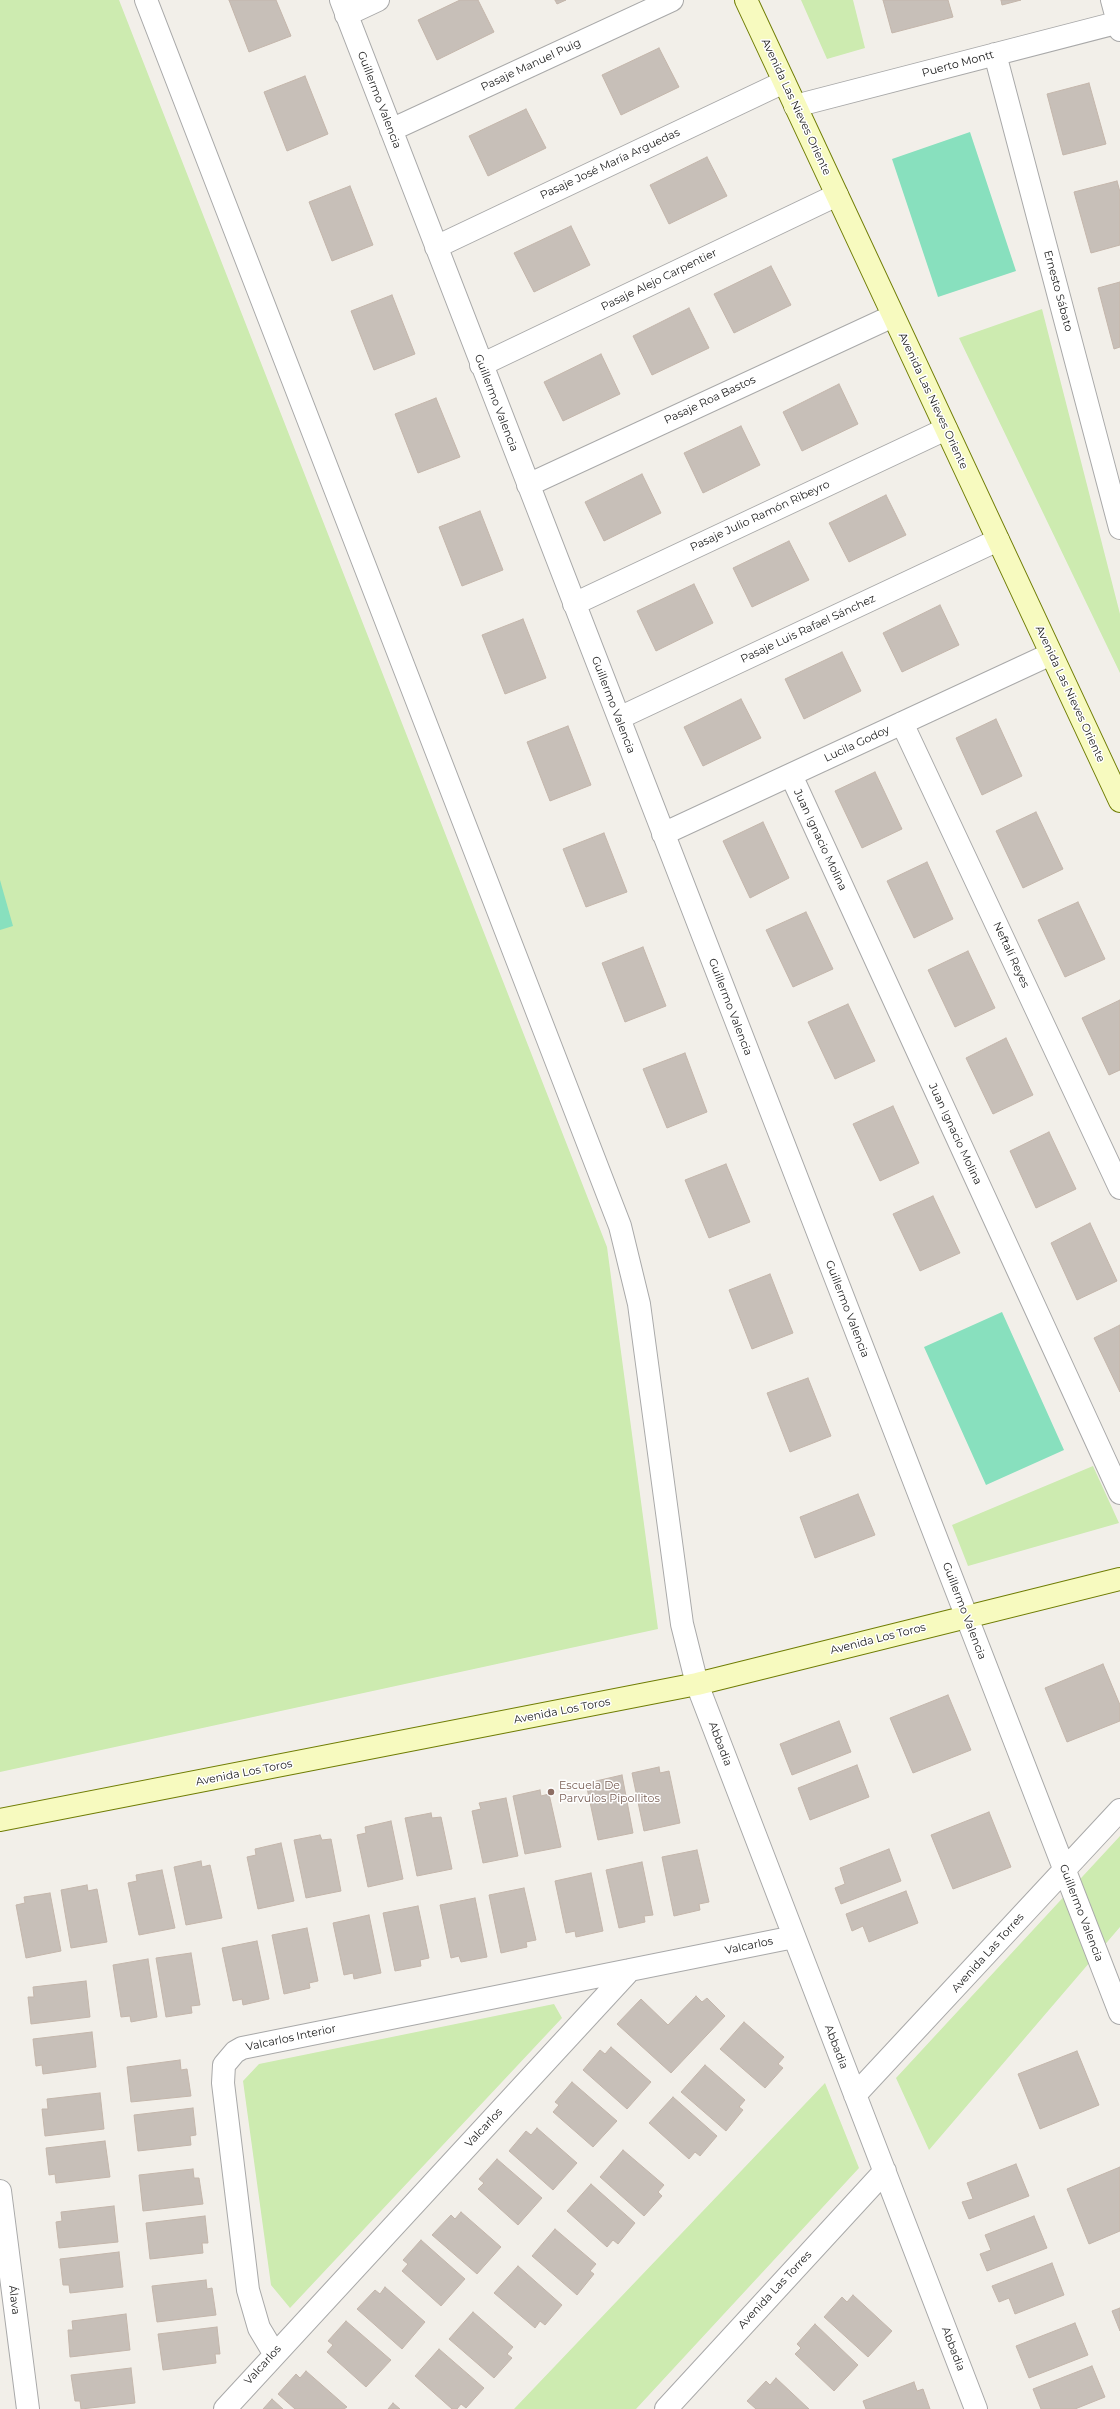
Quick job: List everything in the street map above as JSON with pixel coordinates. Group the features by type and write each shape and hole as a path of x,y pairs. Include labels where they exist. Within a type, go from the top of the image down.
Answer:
{"main road":[{"name":"Avenida Las Nieves Oriente","path":"746,0 1120,801"},
{"name":"Avenida Los Toros","path":"0,1820 697,1684 1120,1579"}],"street":[{"name":"Abbadia","path":"146,0 620,1226 639,1304 682,1624 697,1684 976,2409"},
{"path":"343,7 378,0"},
{"name":"Pasaje Manuel Puig","path":"391,130 672,0"},
{"path":"1112,0 1119,24"},
{"name":"Guillermo Valencia","path":"343,7 1120,2013"},
{"name":"Puerto Montt","path":"795,106 995,54 1119,24"},
{"name":"Ernesto Sábato","path":"995,54 1120,528"},
{"name":"Pasaje José María Arguedas","path":"436,247 784,82"},
{"name":"Pasaje Alejo Carpentier","path":"481,365 837,195"},
{"name":"Pasaje Roa Bastos","path":"528,485 893,316"},
{"name":"Pasaje Julio Ramón Ribeyro","path":"574,604 946,429"},
{"name":"Pasaje Luis Rafael Sánchez","path":"618,718 998,540"},
{"name":"Lucila Godoy","path":"663,834 1051,654"},
{"name":"Neftalí Reyes","path":"902,723 1120,1188"},
{"name":"Juan Ignacio Molina","path":"790,775 1120,1493"},
{"name":"Avenida Las Torres","path":"855,2095 1120,1810"},
{"name":"Valcarlos","path":"225,2409 274,2353 630,1970 794,1937"},
{"name":"Valcarlos Interior","path":"274,2353 259,2328 248,2290 223,2083 224,2065 228,2058 242,2048 630,1970"},
{"name":"Avenida Las Torres","path":"666,2409 884,2171"},
{"name":"Álava","path":"0,2191 28,2409"}],"green space":[{"path":"0,0 119,0 607,1247 658,1629 0,1772"},
{"path":"801,0 853,0 865,48 827,59"},
{"path":"970,132 1016,271 938,297 892,159"},
{"path":"1042,309 1120,614 1120,673 959,338"},
{"path":"0,880 13,926 0,930"},
{"path":"1002,1312 1064,1450 986,1485 924,1347"},
{"path":"1093,1466 1119,1523 968,1566 952,1525"},
{"path":"1120,1836 1120,1927 929,2150 896,2078"},
{"path":"554,2004 562,2018 290,2308 271,2285 243,2081 259,2064"},
{"path":"825,2083 859,2168 636,2409 514,2409"}],"building":[{"path":"229,0 276,0 291,36 249,52"},
{"path":"460,0 478,0 494,32 437,60 418,20"},
{"path":"555,0 566,0 557,4"},
{"path":"883,0 948,0 953,17 892,33"},
{"path":"1001,0 1021,0 1002,5"},
{"path":"659,48 679,87 621,115 602,75"},
{"path":"305,76 328,134 287,151 264,92"},
{"path":"1089,83 1106,144 1063,155 1047,94"},
{"path":"526,109 546,148 488,176 469,136"},
{"path":"707,157 727,196 669,224 650,185"},
{"path":"1117,181 1120,192 1120,245 1091,253 1074,192"},
{"path":"350,186 373,245 332,261 309,202"},
{"path":"571,226 590,265 534,292 514,253"},
{"path":"771,266 791,305 734,333 714,294"},
{"path":"1120,282 1120,347 1114,349 1098,288"},
{"path":"392,295 415,354 374,370 351,311"},
{"path":"689,308 709,348 652,375 633,336"},
{"path":"601,354 620,394 563,421 544,382"},
{"path":"839,384 858,424 802,451 783,412"},
{"path":"436,398 460,457 418,473 395,414"},
{"path":"741,426 760,465 703,493 684,453"},
{"path":"642,474 661,513 604,541 585,502"},
{"path":"886,495 906,535 849,562 829,523"},
{"path":"480,511 503,570 462,586 439,527"},
{"path":"789,541 809,580 752,607 733,568"},
{"path":"694,584 713,623 656,651 637,611"},
{"path":"940,605 959,645 902,672 883,633"},
{"path":"523,619 546,678 505,694 482,635"},
{"path":"842,652 861,691 804,719 785,679"},
{"path":"741,699 761,738 703,766 684,727"},
{"path":"996,719 1022,776 982,795 956,738"},
{"path":"568,726 591,785 550,801 527,742"},
{"path":"875,772 902,829 862,848 835,791"},
{"path":"1036,812 1063,869 1023,888 996,831"},
{"path":"763,822 789,878 750,898 723,841"},
{"path":"604,833 627,892 586,907 563,849"},
{"path":"927,862 953,919 914,938 887,881"},
{"path":"1078,902 1105,959 1065,977 1038,920"},
{"path":"806,912 833,969 793,987 766,930"},
{"path":"643,947 666,1006 625,1022 602,963"},
{"path":"968,951 995,1008 955,1027 928,970"},
{"path":"1120,1000 1120,1070 1109,1075 1082,1018"},
{"path":"848,1004 875,1061 835,1079 808,1022"},
{"path":"1006,1038 1033,1095 993,1114 966,1058"},
{"path":"685,1053 707,1112 667,1128 643,1069"},
{"path":"893,1106 919,1163 880,1181 853,1124"},
{"path":"1049,1132 1076,1189 1036,1208 1010,1151"},
{"path":"726,1164 750,1222 709,1238 685,1180"},
{"path":"933,1196 960,1253 920,1271 893,1214"},
{"path":"1090,1223 1117,1281 1077,1300 1051,1243"},
{"path":"770,1274 793,1333 752,1349 729,1290"},
{"path":"1120,1325 1120,1392 1094,1338"},
{"path":"808,1378 831,1436 790,1452 767,1393"},
{"path":"858,1494 875,1535 815,1558 800,1517"},
{"path":"1103,1664 1120,1705 1120,1721 1067,1742 1045,1688"},
{"path":"948,1695 971,1750 913,1773 890,1718"},
{"path":"839,1721 851,1752 792,1775 780,1744"},
{"path":"857,1765 869,1797 810,1820 798,1788"},
{"path":"659,1767 660,1773 669,1771 680,1823 644,1831 632,1773"},
{"path":"622,1775 633,1833 598,1840 587,1788 597,1786 596,1781"},
{"path":"540,1790 541,1796 549,1794 561,1847 525,1854 513,1796"},
{"path":"506,1798 518,1856 483,1863 472,1811 481,1809 479,1803"},
{"path":"989,1812 1011,1867 953,1889 931,1835"},
{"path":"431,1813 432,1818 441,1817 452,1869 417,1876 405,1818"},
{"path":"391,1821 403,1879 368,1887 357,1835 366,1833 365,1827"},
{"path":"320,1835 322,1840 331,1839 341,1891 306,1898 294,1840"},
{"path":"281,1843 294,1901 258,1909 247,1857 256,1855 255,1849"},
{"path":"889,1849 901,1881 841,1904 835,1888 845,1884 840,1868"},
{"path":"697,1850 709,1902 699,1904 700,1910 674,1916 662,1857"},
{"path":"201,1861 202,1867 210,1865 222,1918 186,1925 174,1867"},
{"path":"642,1862 653,1915 644,1916 645,1922 619,1928 606,1870"},
{"path":"162,1870 175,1928 139,1935 128,1883 137,1881 136,1875"},
{"path":"591,1873 603,1931 576,1937 575,1931 566,1933 555,1881"},
{"path":"87,1885 88,1891 97,1889 107,1942 71,1948 61,1890"},
{"path":"524,1888 536,1940 526,1942 527,1947 501,1953 489,1895"},
{"path":"906,1891 918,1923 869,1942 863,1926 852,1931 846,1914"},
{"path":"50,1893 61,1951 26,1958 16,1905 25,1903 24,1897"},
{"path":"475,1898 487,1957 461,1962 459,1956 451,1958 440,1905"},
{"path":"418,1906 429,1958 420,1960 421,1966 395,1971 383,1913"},
{"path":"369,1915 381,1973 354,1979 353,1973 344,1975 333,1923"},
{"path":"307,1928 318,1981 309,1983 310,1988 284,1994 272,1935"},
{"path":"257,1941 269,1999 243,2005 242,1999 233,2001 222,1948"},
{"path":"191,1953 200,2005 191,2006 192,2013 166,2017 156,1958"},
{"path":"148,1959 157,2017 131,2022 130,2016 121,2017 113,1965"},
{"path":"86,1981 90,2017 31,2024 28,1997 34,1997 33,1987"},
{"path":"696,1996 702,2002 707,1998 725,2016 671,2073 617,2024 641,1999 668,2025"},
{"path":"744,2022 784,2057 778,2064 783,2068 765,2088 720,2049"},
{"path":"92,2032 96,2067 43,2074 42,2065 36,2066 33,2039"},
{"path":"611,2047 651,2082 627,2109 583,2070 600,2050 605,2054"},
{"path":"1077,2051 1099,2105 1040,2129 1018,2074"},
{"path":"180,2060 181,2070 187,2069 191,2096 131,2102 127,2067"},
{"path":"705,2065 745,2100 739,2107 743,2110 726,2131 681,2092"},
{"path":"572,2082 617,2121 593,2147 553,2112 559,2105 555,2102"},
{"path":"100,2093 104,2129 45,2136 42,2109 48,2109 47,2099"},
{"path":"673,2097 717,2136 700,2156 695,2152 689,2159 649,2123"},
{"path":"193,2108 196,2135 190,2136 191,2145 138,2151 134,2115"},
{"path":"537,2128 577,2163 553,2190 509,2151 526,2131 531,2135"},
{"path":"105,2141 110,2177 56,2183 55,2174 49,2175 46,2148"},
{"path":"623,2150 664,2185 658,2192 662,2196 644,2216 600,2177"},
{"path":"497,2159 542,2198 518,2225 478,2189 484,2183 479,2179"},
{"path":"1016,2164 1029,2196 969,2219 962,2202 973,2199 967,2183"},
{"path":"1120,2167 1120,2231 1089,2244 1067,2189"},
{"path":"193,2169 194,2178 199,2178 203,2204 143,2211 139,2175"},
{"path":"591,2184 635,2223 618,2244 613,2240 607,2247 567,2211"},
{"path":"114,2206 118,2242 59,2248 56,2222 62,2221 61,2212"},
{"path":"461,2212 501,2247 477,2274 432,2235 451,2215 455,2219"},
{"path":"205,2216 208,2243 202,2243 203,2253 150,2259 146,2223"},
{"path":"1034,2216 1047,2248 987,2271 980,2254 991,2250 985,2235"},
{"path":"555,2229 596,2264 590,2271 594,2274 577,2295 532,2256"},
{"path":"421,2240 465,2279 441,2306 402,2271 408,2264 403,2260"},
{"path":"119,2252 123,2287 70,2293 69,2285 63,2285 60,2259"},
{"path":"1052,2263 1064,2295 1015,2314 1009,2298 999,2302 992,2286"},
{"path":"518,2266 562,2305 545,2325 540,2321 535,2328 494,2293"},
{"path":"206,2280 207,2289 212,2288 216,2315 157,2322 152,2286"},
{"path":"385,2287 425,2322 402,2349 357,2309 375,2290 380,2294"},
{"path":"853,2295 892,2331 868,2357 824,2317 842,2297 847,2302"},
{"path":"1120,2308 1120,2331 1112,2311"},
{"path":"473,2312 513,2347 507,2354 512,2358 494,2378 449,2339"},
{"path":"126,2314 130,2350 70,2357 68,2330 73,2330 72,2321"},
{"path":"346,2321 391,2360 366,2387 327,2352 333,2345 328,2341"},
{"path":"1075,2323 1088,2355 1029,2378 1016,2346"},
{"path":"815,2324 858,2365 834,2391 795,2354 801,2348 797,2344"},
{"path":"217,2327 220,2354 215,2354 216,2363 163,2370 158,2334"},
{"path":"439,2349 484,2388 466,2408 461,2404 457,2409 452,2409 415,2376"},
{"path":"1092,2366 1105,2397 1075,2409 1041,2409 1033,2389"},
{"path":"131,2368 135,2403 81,2409 80,2401 75,2401 71,2375"},
{"path":"306,2371 347,2407 344,2409 295,2409 278,2394 296,2374 300,2378"},
{"path":"776,2378 809,2409 756,2409 747,2401 766,2381 770,2385"},
{"path":"914,2382 917,2391 923,2389 930,2409 866,2409 863,2401"},
{"path":"272,2399 283,2409 263,2409"},
{"path":"393,2403 400,2409 388,2409"}],"place":[{"name":"Escuela De Parvulos Pipollitos","path":"551,1792"}]}
